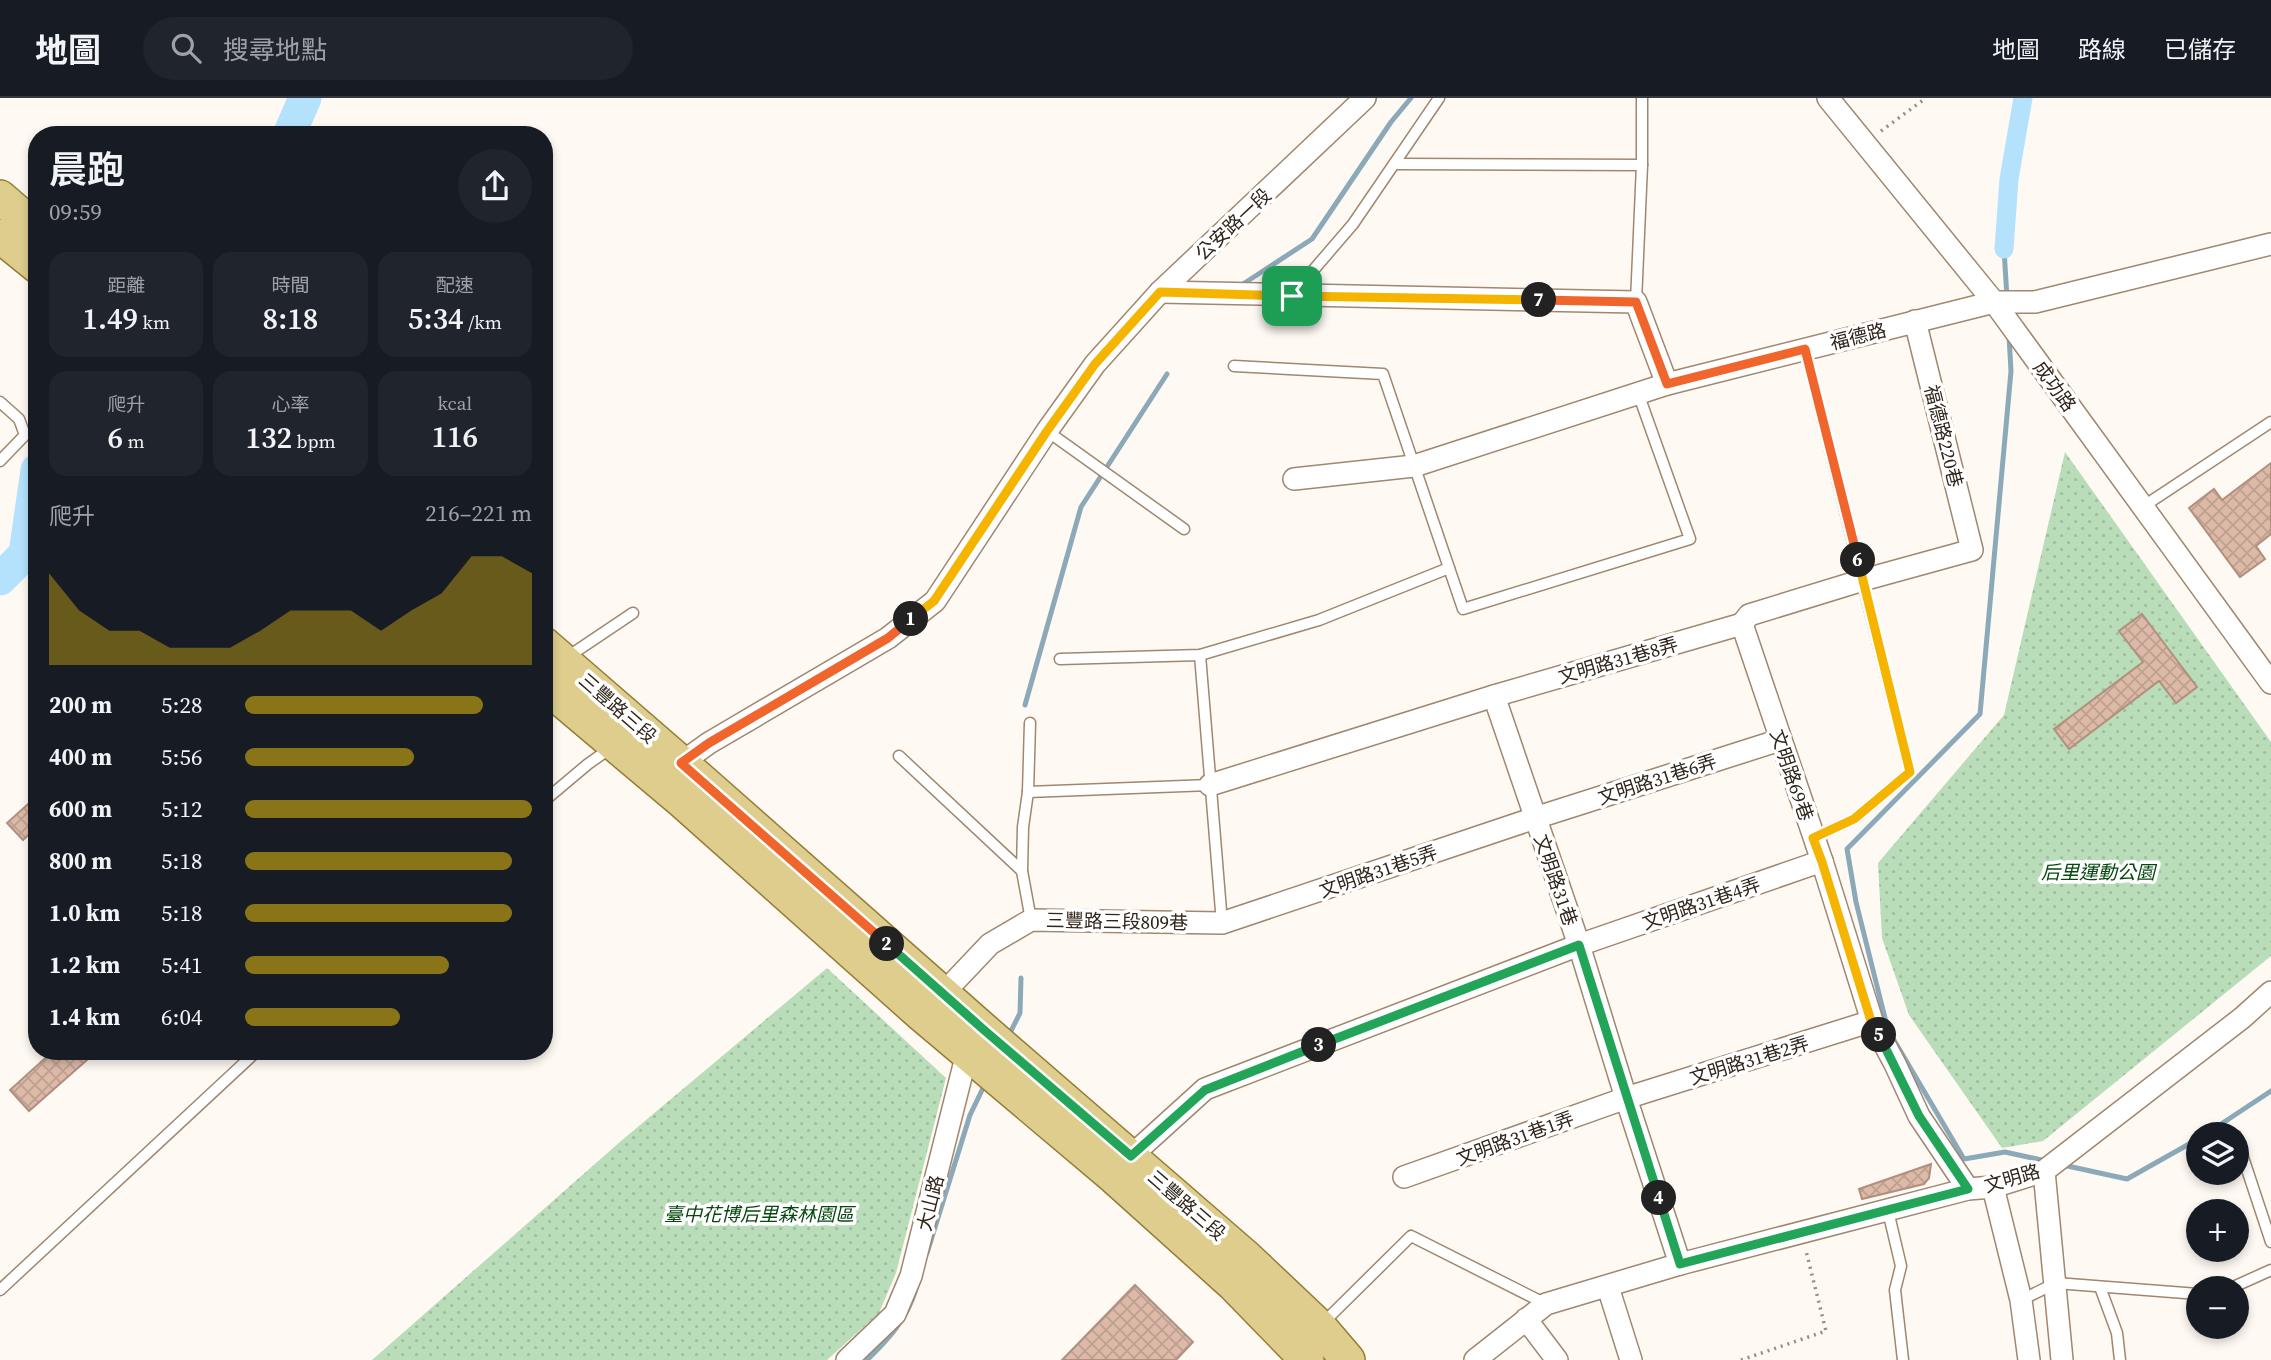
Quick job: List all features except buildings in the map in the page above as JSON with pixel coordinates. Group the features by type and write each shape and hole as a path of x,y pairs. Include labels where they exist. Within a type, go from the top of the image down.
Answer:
{"main road":[{"path":"0,199 28,222"},
{"path":"0,236 28,259"},
{"name":"三豐路三段","path":"553,665 672,774 976,1042 1123,1167 1246,1257 1313,1346 1348,1360"},
{"name":"三豐路三段","path":"553,666 615,745 672,774"}],"street":[{"name":"公安路一段","path":"672,774 709,743 888,638 934,601 1095,364 1160,292 1365,98"},
{"name":"成功路","path":"1828,98 1994,302 2271,683"},
{"name":"福德路","path":"1294,479 1414,466 1667,384 1994,302 2035,302 2271,244"},
{"path":"1160,292 1636,302 1667,384"},
{"name":"福德路220巷","path":"1915,321 1972,550"},
{"name":"文明路31巷8弄","path":"1210,785 1494,696 1741,624 1749,615 1972,550"},
{"name":"文明路69巷","path":"1741,624 1822,862 1871,1021 1919,1116 1968,1189"},
{"name":"文明路31巷","path":"1494,696 1579,945 1680,1264"},
{"name":"文明路31巷6弄","path":"1535,818 1780,740"},
{"name":"文明路31巷5弄","path":"1222,923 1535,818"},
{"name":"文明路31巷4弄","path":"1123,1167 1205,1090 1579,945 1822,862"},
{"name":"三豐路三段809巷","path":"932,1004 990,944 1031,920 1222,923"},
{"name":"文明路","path":"1475,1360 1546,1304 1680,1264 1968,1189 1993,1187 2044,1171 2242,1018 2271,992"},
{"name":"文明路31巷2弄","path":"1626,1098 1871,1021"},
{"name":"大山路","path":"847,1360 895,1314 911,1276 976,1042"},
{"name":"文明路31巷1弄","path":"1404,1177 1626,1098"},
{"path":"2044,1171 2062,1360"},
{"path":"1993,1187 2021,1300 2029,1360"},
{"path":"1608,1287 1631,1360"},
{"path":"1526,1319 1557,1360"}],"lane":[{"path":"1292,296 1353,224 1439,98"},
{"path":"1636,302 1642,98"},
{"path":"1396,164 1642,165"},
{"path":"1805,349 1910,772 1854,819 1813,838"},
{"path":"1234,366 1383,374 1463,609 1690,539 1638,394"},
{"path":"0,402 19,419 25,435 0,461"},
{"path":"2144,506 2271,422"},
{"path":"1047,431 1184,529"},
{"path":"1060,659 1200,655 1319,620 1449,568"},
{"path":"553,662 633,613"},
{"path":"1200,655 1222,923"},
{"path":"1030,723 1022,871 1031,920"},
{"path":"553,793 615,745"},
{"path":"899,756 1022,871"},
{"path":"1028,792 1210,785"},
{"path":"0,1290 247,1060"},
{"path":"2249,1175 2271,1242"},
{"path":"1888,1211 1901,1266 1895,1290 1903,1360"},
{"path":"1313,1346 1411,1236 1546,1304"},
{"path":"2249,1280 2271,1270"},
{"path":"2021,1300 2056,1283 2186,1293"},
{"path":"2100,1287 2116,1333 2120,1360"}],"path":[{"path":"1865,143 1926,98"},
{"path":"1741,1360 1826,1331 1801,1233"}],"green space":[{"name":"后里運動公園","path":"2065,452 2271,742 2271,956 2043,1141 2002,1148 1909,1015 1882,938 1878,863 2004,715"},
{"name":"臺中花博后里森林園區","path":"827,968 946,1078 896,1273 879,1313 827,1360 372,1360 621,1141"}],"waterway":[{"path":"293,126 305,98"},
{"path":"1240,286 1312,239 1391,122 1411,98"},
{"path":"2004,249 2009,179 2023,98"},
{"path":"2004,249 2007,298"},
{"path":"2009,336 2011,371 1980,714 1847,849 1856,902 1888,1030 1964,1159 2005,1152 2046,1161"},
{"path":"1025,705 1081,507 1167,374"},
{"path":"0,579 25,554 28,533"},
{"path":"1008,1037 1020,1013 1021,978"},
{"path":"927,1253 970,1115 985,1084"},
{"path":"2224,1122 2271,1091"},
{"path":"2063,1165 2127,1179 2186,1146"},
{"path":"867,1360 896,1328 908,1310 916,1289"}],"route":[{"path":"1160,292 1292,296 1636,302 1667,384 1805,349 1910,772 1854,819 1813,838 1871,1021 1919,1116 1968,1189 1680,1264 1579,945 1205,1090 1131,1156 681,763 709,743 888,638 934,601 1095,364 1160,292"}]}
